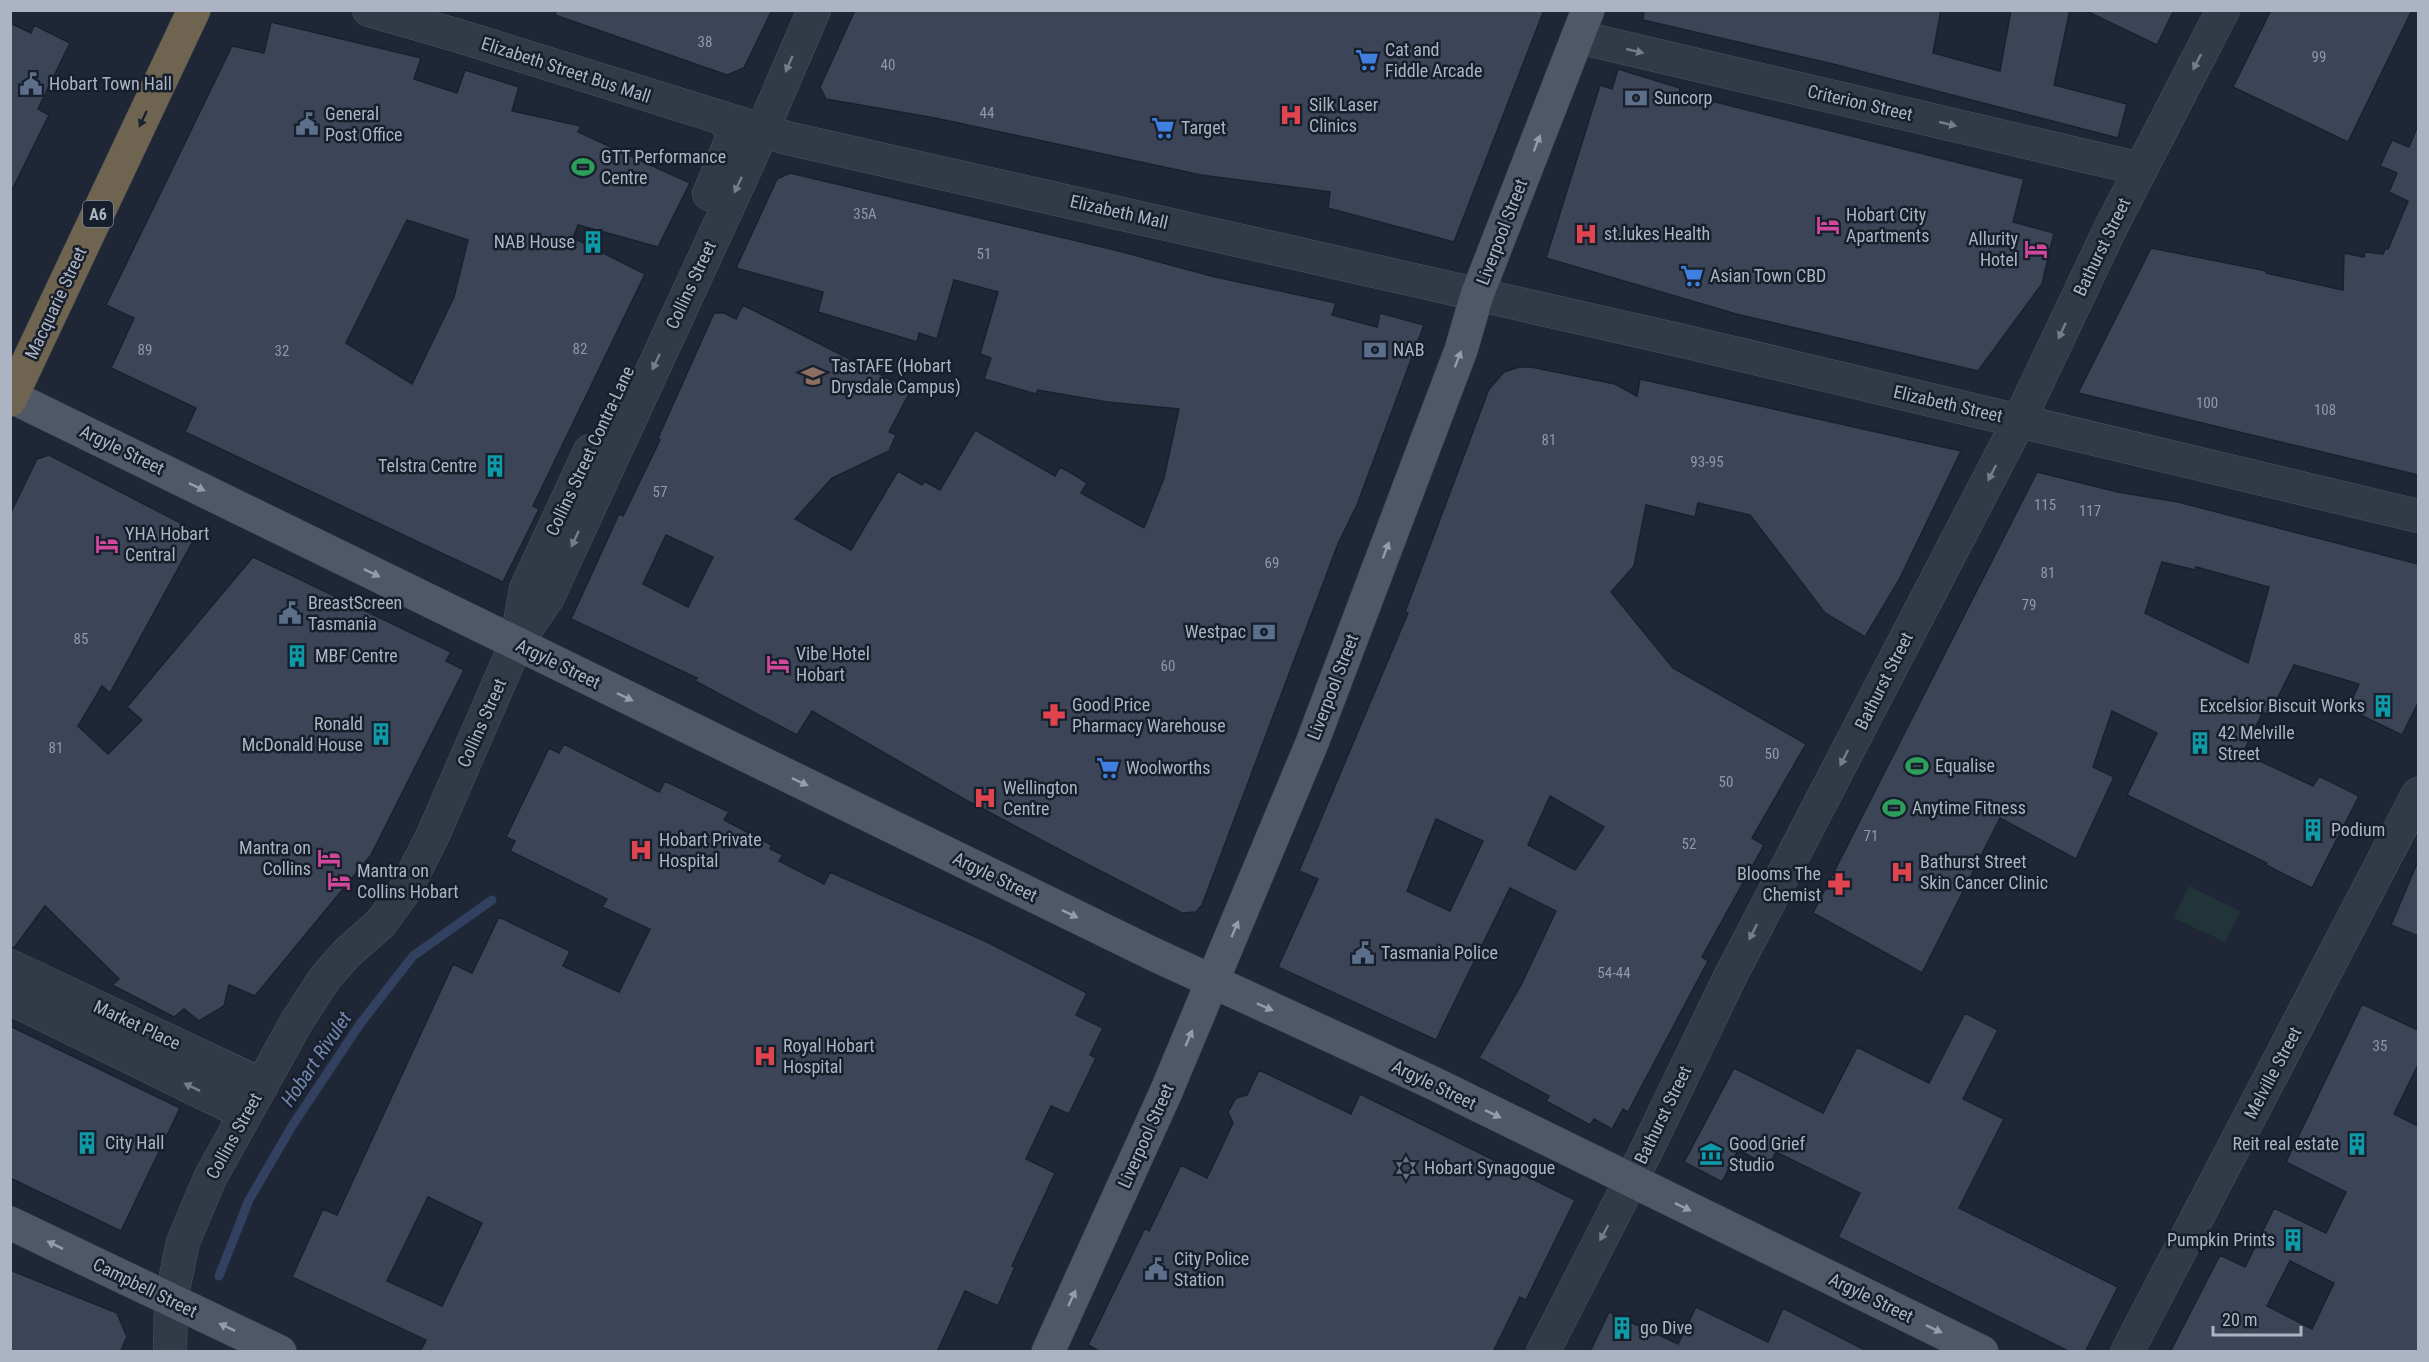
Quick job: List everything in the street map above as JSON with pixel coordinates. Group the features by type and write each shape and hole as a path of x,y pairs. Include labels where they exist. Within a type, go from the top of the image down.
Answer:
{"highway":[{"name":"Macquarie Street","path":"11,398 194,10"}],"main road":[{"name":"Liverpool Street","path":"1048,1352 1121,1193 1312,743 1461,350 1477,295 1583,24"},
{"name":"Argyle Street","path":"11,398 1212,983 1433,1083 1982,1352"},
{"name":"Campbell Street","path":"10,1223 280,1352"}],"street":[{"name":"Elizabeth Street Bus Mall","path":"369,10 761,131"},
{"name":"Collins Street","path":"170,1352 171,1300 183,1242 210,1178 244,1113 297,1021 325,978 347,953 381,923 405,890 433,835 516,644 549,597 814,10"},
{"name":"Bathurst Street","path":"1542,1352 1631,1181 1740,958 2019,421 2110,229 2223,10"},
{"name":"Criterion Street","path":"1583,24 2142,169"},
{"name":"Collins Street Contra-Lane","path":"516,644 526,589 731,142 732,130 723,120"},
{"name":"Elizabeth Mall","path":"761,131 1477,295"},
{"name":"Elizabeth Street","path":"1477,295 2418,516"},
{"name":"Melville Street","path":"2127,1352 2418,794"},
{"name":"Market Place","path":"10,966 33,998 244,1113"},
{"name":"Market Place","path":"33,998 262,1085"}],"green space":[{"path":"2189,886 2240,911 2225,942 2174,918"}],"building":[{"path":"556,10 772,10 744,68 727,75 555,15"},
{"path":"855,10 1544,10 1454,242 1328,208 1330,192 1201,175 935,118 826,99 820,87"},
{"path":"1644,10 1941,10 1933,53 2000,71 2011,10 2070,10 2054,85 2127,104 2118,138 1837,65 1643,20"},
{"path":"2084,10 2174,10 2157,45"},
{"path":"2271,10 2412,10 2348,142 2233,87"},
{"path":"271,22 421,58 414,79 457,93 465,70 519,87 512,111 581,126 578,132 690,183 658,247 578,225 573,238 645,274 533,506 539,509 503,582 185,432 196,408 111,368 134,318 106,305 232,46 264,53","holes":["407,220 468,240 454,297 412,384 346,343"]},
{"name":"Hobart Town Hall","path":"10,23 31,33 34,25 70,43 38,109 49,115 10,194"},
{"path":"1618,69 1680,88 1679,93 2024,179 2013,222 2054,233 2042,284 1978,371 1736,314 1546,258 1600,85 1612,89"},
{"path":"2418,125 2418,475 2078,393 2151,248 2267,271 2266,273 2343,290 2344,253 2364,257 2365,252 2383,254 2385,249 2388,249 2408,201 2389,192 2397,173 2380,166 2392,140 2409,147"},
{"path":"790,173 1119,251 1211,276 1336,303 1332,315 1377,327 1380,313 1424,325 1357,505 1338,544 1202,905 1196,912 1182,913 1083,862 964,799 812,711 797,735 695,681 697,678 571,619 619,514 623,516 660,440 658,438 714,313 724,313 736,319 743,305 911,390 889,432 896,435 889,451 832,478 795,519 851,550 898,471 922,485 924,481 940,490 975,430 1055,476 1060,467 1073,474 1087,483 1081,493 1144,528 1164,478 1179,409 1107,402 1038,390 1036,394 984,379 991,358 980,354 998,292 954,280 937,339 919,333 917,342 818,312 823,292 736,268 777,179","holes":["666,535 713,557 688,607 643,584"]},
{"path":"1519,367 1531,367 1615,384 1637,396 1640,379 1961,451 1899,580 1865,637 1825,613 1750,515 1698,503 1695,517 1646,505 1634,566 1611,592 1673,668 1806,744 1752,838 1764,845 1702,957 1708,961 1628,1112 1623,1109 1612,1129 1594,1119 1590,1125 1546,1101 1549,1096 1479,1058 1521,985 1556,911 1510,888 1436,1040 1278,967 1318,879 1299,871 1408,613 1405,612 1489,389 1504,372","holes":["1550,796 1604,827 1575,870 1528,845","1436,819 1483,841 1450,911 1407,891"]},
{"path":"49,455 198,532 110,693 102,686 78,726 108,754 142,720 127,707 253,557 451,652 446,661 464,670 371,855 255,996 229,985 224,1006 199,1021 184,1009 174,1017 112,985 119,979 45,906 14,948 10,948 10,514 37,459"},
{"path":"2037,472 2118,492 2178,502 2418,564 2418,703 2402,735 2348,709 2359,684 2294,665 2269,715 2263,712 2243,753 2313,786 2319,776 2359,796 2312,888 2266,865 2267,863 2127,795 2157,733 2112,711 2093,767 2114,777 2076,859 2000,818 1922,973 1813,913","holes":["2162,562 2195,570 2196,567 2269,587 2248,663 2145,613"]},
{"name":"Royal Hobart Hospital","path":"564,744 659,792 665,781 729,812 724,820 772,845 770,849 783,855 779,861 824,884 830,872 987,942 1087,993 1076,1015 1103,1028 1090,1055 1096,1058 1069,1114 1051,1106 1026,1159 1055,1173 1012,1266 1015,1267 998,1306 965,1291 937,1352 420,1352 426,1340 292,1277 323,1209 337,1215 453,964 472,973 499,917 570,951 563,966 619,992 650,929 602,907 607,899 510,851 515,841 506,837 549,748 559,753","holes":["428,1197 482,1223 442,1306 387,1281"]},
{"path":"2418,861 2418,936 2391,925"},
{"path":"2362,1004 2418,1030 2418,1065 2394,1114 2418,1126 2418,1352 2170,1352 2220,1255 2245,1267 2274,1208 2326,1233 2346,1192 2286,1162","holes":["2290,1261 2334,1283 2312,1329 2267,1306"]},
{"path":"1965,1013 1998,1030 1963,1099 2004,1119 1959,1208 2118,1287 2085,1352 2070,1352 1838,1237 1860,1193 1776,1152 1769,1166 1738,1150 1722,1182 1684,1162 1734,1068 1823,1113 1857,1047 1929,1083"},
{"name":"City Hall","path":"10,1026 180,1108 121,1231 10,1178"},
{"path":"1259,1070 1351,1114 1360,1094 1575,1200 1526,1300 1520,1297 1493,1352 1101,1352 1088,1345 1145,1228 1149,1231 1181,1165 1207,1178 1233,1123 1228,1112 1236,1098 1247,1095"},
{"path":"10,1270 117,1313 127,1337 120,1352 10,1352"},
{"path":"1696,1307 1768,1342 1783,1308 1869,1352 1590,1352 1609,1312 1678,1344"}],"waterway":[{"name":"Hobart Rivulet","path":"219,1276 249,1200 292,1126 360,1024 413,956 492,900"}],"place":[{"name":"Cat and Fiddle Arcade","path":"1367,60"},
{"name":"Hobart Town Hall","path":"31,84"},
{"name":"Suncorp","path":"1636,98"},
{"name":"Silk Laser Clinics","path":"1291,115"},
{"name":"General Post Office","path":"307,124"},
{"name":"Target","path":"1163,128"},
{"name":"GTT Performance Centre","path":"583,167"},
{"name":"Hobart City Apartments","path":"1828,225"},
{"name":"st.lukes Health","path":"1586,234"},
{"name":"NAB House","path":"593,242"},
{"name":"Allurity Hotel","path":"2036,249"},
{"name":"Asian Town CBD","path":"1692,276"},
{"name":"NAB","path":"1375,350"},
{"name":"TasTAFE (Hobart Drysdale Campus)","path":"813,376"},
{"name":"Telstra Centre","path":"495,466"},
{"name":"YHA Hobart Central","path":"107,544"},
{"name":"BreastScreen Tasmania","path":"290,613"},
{"name":"Westpac","path":"1264,632"},
{"name":"MBF Centre","path":"297,656"},
{"name":"Vibe Hotel Hobart","path":"778,664"},
{"name":"Excelsior Biscuit Works","path":"2383,706"},
{"name":"Good Price Pharmacy Warehouse","path":"1054,715"},
{"name":"Ronald McDonald House","path":"381,734"},
{"name":"42 Melville Street","path":"2200,743"},
{"name":"Equalise","path":"1917,766"},
{"name":"Woolworths","path":"1108,768"},
{"name":"Wellington Centre","path":"985,798"},
{"name":"Anytime Fitness","path":"1894,808"},
{"name":"Podium","path":"2313,830"},
{"name":"Hobart Private Hospital","path":"641,850"},
{"name":"Mantra on Collins","path":"329,858"},
{"name":"Bathurst Street Skin Cancer Clinic","path":"1902,872"},
{"name":"Mantra on Collins Hobart","path":"339,881"},
{"name":"Blooms The Chemist","path":"1839,884"},
{"name":"Tasmania Police","path":"1363,953"},
{"name":"Royal Hobart Hospital","path":"765,1056"},
{"name":"City Hall","path":"87,1143"},
{"name":"Reit real estate","path":"2357,1144"},
{"name":"Good Grief Studio","path":"1711,1154"},
{"name":"Hobart Synagogue","path":"1406,1168"},
{"name":"Pumpkin Prints","path":"2293,1240"},
{"name":"City Police Station","path":"1156,1269"},
{"name":"go Dive","path":"1622,1328"}]}
